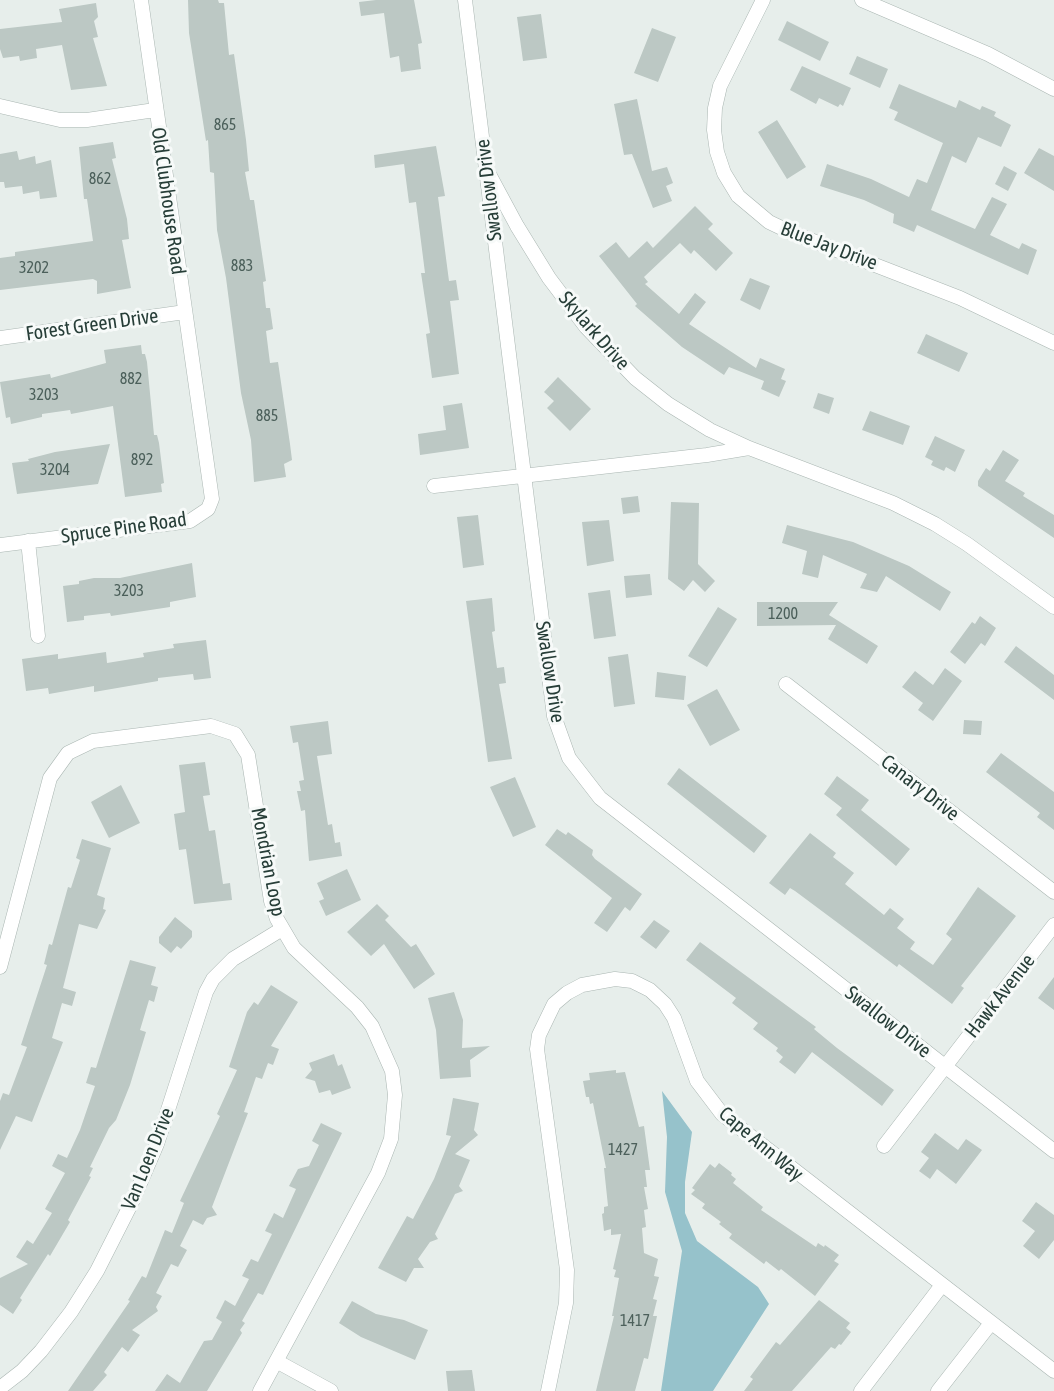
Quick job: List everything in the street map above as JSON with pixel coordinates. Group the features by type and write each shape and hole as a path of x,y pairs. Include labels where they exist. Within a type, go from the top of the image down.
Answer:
{"street":[{"name":"Old Clubhouse Road","path":"141,0 198,401"},
{"name":"Swallow Drive","path":"465,0 554,716 561,740 583,779 600,798 1054,1150"},
{"name":"Blue Jay Drive","path":"762,0 720,86 715,108 714,130 717,152 724,173 738,196 769,222 789,232 960,298 1054,344"},
{"path":"862,0 988,54 1054,89"},
{"path":"0,106 60,120 87,120 155,110"},
{"name":"Skylark Drive","path":"486,167 517,226 549,278 605,349 668,404 710,430 749,448 893,503 935,524 967,544 1054,608"},
{"name":"Forest Green Drive","path":"0,338 185,312"},
{"name":"Spruce Pine Road","path":"0,545 190,521 200,517 208,509 212,499 198,401"},
{"path":"434,486 707,455 749,448"},
{"path":"28,541 38,636"},
{"name":"Canary Drive","path":"786,684 1054,892"},
{"name":"Mondrian Loop","path":"0,967 51,778 68,753 93,741 211,726 224,728 235,734 248,755 271,901 282,929 294,948 357,1007 372,1026 384,1048 395,1095 391,1139 378,1173 278,1362 260,1391"},
{"name":"Hawk Avenue","path":"884,1146 1054,926"},
{"name":"Van Loen Drive","path":"0,1388 22,1371 41,1351 71,1312 102,1261 132,1202 157,1144 206,992 213,979 233,959 282,929"},
{"name":"Cape Ann Way","path":"548,1391 566,1304 567,1270 537,1048 543,1022 554,1004 567,993 582,985 615,979 632,981 650,990 665,1004 674,1018 697,1081 722,1114 1054,1371"},
{"path":"861,1391 942,1285"},
{"path":"938,1391 991,1323"},
{"path":"278,1362 331,1391"}],"water":[{"path":"662,1091 692,1132 685,1182 685,1213 697,1241 758,1287 769,1304 713,1391 661,1391 682,1251 665,1192 667,1137"}],"building":[{"path":"188,0 218,0 219,3 224,3 229,55 234,54 246,140 249,171 245,172 250,200 254,200 266,281 263,282 266,308 270,308 273,329 266,331 270,363 278,362 290,444 292,460 284,464 286,477 254,482 251,440 241,393 226,278 217,230 214,173 210,172 208,140 206,141 189,33"},
{"path":"414,0 422,43 418,44 421,69 401,72 399,56 390,58 384,13 361,16 359,2"},
{"path":"96,3 98,17 94,21 98,37 93,38 107,86 71,90 62,45 36,49 37,58 20,61 19,56 3,58 0,49 0,29 62,22 59,9"},
{"path":"541,14 547,58 523,61 517,17"},
{"path":"787,21 829,42 820,61 778,40"},
{"path":"652,28 676,37 658,82 634,73"},
{"path":"857,56 888,69 880,88 849,74"},
{"path":"802,66 851,88 843,106 840,104 838,107 819,98 816,104 790,90"},
{"path":"899,84 956,108 959,100 980,110 982,106 996,112 994,116 1011,125 1001,147 978,137 966,163 952,156 931,210 975,229 992,197 1007,204 990,235 1019,249 1022,243 1037,250 1028,275 917,225 914,232 893,223 894,214 864,200 820,186 827,164 871,179 909,197 917,179 927,183 943,143 894,120 898,112 889,108"},
{"path":"637,99 652,171 667,167 673,183 666,186 672,201 653,208 632,154 624,155 614,104"},
{"path":"777,120 806,167 787,179 758,132"},
{"path":"113,142 116,158 112,159 127,219 129,239 122,240 131,288 97,294 97,281 93,279 0,290 0,258 15,256 15,252 93,241 87,199 84,199 79,147"},
{"path":"436,146 445,196 438,197 449,281 456,280 459,300 450,301 459,374 432,378 426,334 430,333 421,273 425,273 416,202 409,203 404,164 375,168 374,155"},
{"path":"1039,148 1054,156 1054,191 1024,173"},
{"path":"17,151 19,160 35,156 36,164 51,160 57,197 40,199 39,191 23,194 22,186 5,188 4,182 0,182 0,154"},
{"path":"1004,166 1017,173 1008,191 995,184"},
{"path":"695,206 713,224 708,229 733,253 716,271 694,250 691,254 680,243 644,277 648,282 645,284 679,314 695,293 706,302 689,324 756,368 760,358 785,369 781,379 786,381 779,397 761,389 764,381 729,367 724,375 682,347 635,306 637,304 599,256 616,242 629,258 647,241 653,248"},
{"path":"750,278 770,286 760,310 740,300"},
{"path":"926,334 968,353 959,372 917,353"},
{"path":"141,345 142,354 145,354 147,362 154,435 157,435 159,443 164,483 161,484 162,492 125,497 113,406 71,414 70,410 42,414 42,417 11,424 10,417 6,418 0,382 50,374 51,378 106,363 104,350"},
{"path":"558,377 591,409 570,431 547,408 554,401 544,392"},
{"path":"818,393 834,398 829,414 813,408"},
{"path":"462,403 469,448 420,455 418,434 446,430 443,406"},
{"path":"870,411 910,426 903,445 862,430"},
{"path":"935,436 965,450 955,472 946,467 944,471 931,465 933,461 925,457"},
{"path":"110,444 98,484 17,494 12,463 29,461 28,459 55,452"},
{"path":"1003,450 1019,460 1005,481 1025,493 1023,496 1054,515 1054,538 978,486 978,481 986,468 990,471"},
{"path":"638,496 640,512 623,514 621,498"},
{"path":"671,502 699,503 698,564 715,581 705,592 693,580 684,591 668,579"},
{"path":"478,515 484,565 463,568 457,517"},
{"path":"609,520 614,561 587,566 582,522"},
{"path":"787,525 853,542 909,566 951,592 940,611 886,576 877,592 860,588 867,574 823,555 818,578 802,574 807,551 782,543"},
{"path":"192,563 196,597 170,602 170,607 111,616 110,613 84,616 84,620 67,622 63,586 79,584 79,581 94,578 120,578"},
{"path":"650,574 652,595 626,598 624,576"},
{"path":"610,590 616,636 594,639 588,593"},
{"path":"492,598 495,631 492,632 497,668 504,667 506,683 499,684 512,759 488,762 466,601"},
{"path":"757,602 838,602 829,615 878,646 867,664 828,639 836,625 757,626"},
{"path":"718,607 737,619 707,667 688,656"},
{"path":"980,616 996,628 985,646 981,643 965,664 950,652 972,622 975,624"},
{"path":"206,640 211,678 194,680 193,674 158,678 158,681 94,692 94,686 49,694 48,688 26,691 22,659 58,654 58,659 106,652 107,663 144,657 143,653 174,648 173,644"},
{"path":"1016,646 1054,675 1054,700 1004,662"},
{"path":"628,654 635,704 614,707 608,657"},
{"path":"945,668 962,681 933,721 918,710 923,703 902,687 915,671 933,685"},
{"path":"657,672 686,676 684,700 655,697"},
{"path":"717,689 740,730 710,746 687,705"},
{"path":"964,720 982,721 981,735 963,734"},
{"path":"328,721 332,754 317,756 328,825 332,824 335,843 340,842 342,856 309,861 305,810 301,811 297,791 301,791 299,781 304,780 298,742 293,743 290,726"},
{"path":"1001,753 1054,792 1054,830 1037,817 1040,813 986,772"},
{"path":"205,762 210,795 203,796 209,831 215,830 223,884 230,883 232,900 194,904 186,849 179,850 174,814 185,812 179,765"},
{"path":"679,768 767,836 754,853 667,784"},
{"path":"837,776 869,800 861,810 910,849 896,866 836,815 842,808 824,794"},
{"path":"515,777 536,827 513,837 490,787"},
{"path":"121,785 140,823 109,838 91,802"},
{"path":"557,829 566,835 568,832 593,850 592,855 595,859 642,894 630,911 625,907 607,932 594,923 612,898 545,845"},
{"path":"810,833 836,853 833,857 854,873 845,884 884,915 890,908 904,919 897,928 915,942 910,949 933,965 952,939 946,934 978,887 1016,916 961,986 964,988 952,1004 899,964 897,967 795,891 790,888 785,895 769,883"},
{"path":"82,839 111,848 97,895 105,898 103,909 106,910 97,929 79,924 63,988 76,992 72,1006 62,1003 52,1038 63,1042 32,1122 16,1116 0,1150 0,1101 3,1093 9,1095 27,1047 21,1045 47,965 44,964 49,944 52,945 68,887 71,888 80,860 76,858"},
{"path":"347,869 361,900 326,916 319,901 324,899 317,883"},
{"path":"377,904 389,916 385,920 411,947 416,944 435,974 414,989 384,944 371,956 347,932"},
{"path":"175,917 192,931 192,937 181,949 177,946 171,953 159,943 159,937"},
{"path":"654,920 670,931 656,949 640,937"},
{"path":"700,942 816,1027 814,1029 837,1048 894,1090 882,1106 812,1052 795,1074 779,1062 783,1057 776,1051 778,1048 753,1029 758,1023 732,1003 736,998 686,960"},
{"path":"130,960 156,967 151,985 158,987 154,1002 149,1000 140,1030 146,1032 130,1085 116,1120 109,1128 90,1167 93,1168 89,1176 91,1177 68,1220 70,1222 50,1256 48,1254 20,1298 22,1300 13,1314 0,1305 0,1278 28,1264 16,1257 27,1240 33,1244 52,1213 45,1209 65,1173 52,1166 58,1154 67,1158 80,1130 95,1086 86,1083 91,1067 96,1068"},
{"path":"1054,977 1054,1010 1038,998"},
{"path":"271,985 298,1002 271,1046 279,1049 273,1065 268,1063 262,1079 256,1077 244,1112 248,1113 212,1207 217,1215 207,1218 203,1225 193,1220 180,1246 187,1250 178,1267 171,1264 156,1293 162,1296 156,1307 158,1311 132,1330 140,1335 128,1352 122,1347 104,1372 107,1375 93,1391 68,1391 130,1301 128,1300 142,1276 146,1278 165,1230 172,1233 184,1203 180,1201 220,1116 217,1114 237,1070 229,1067 247,1012 254,1002 258,1005"},
{"path":"454,992 463,1020 462,1048 490,1046 470,1060 471,1077 440,1079 436,1030 428,998"},
{"path":"334,1054 338,1066 342,1064 351,1088 332,1095 330,1090 319,1093 315,1081 305,1078 312,1070 309,1063"},
{"path":"616,1070 616,1073 625,1072 639,1127 644,1126 650,1170 645,1170 647,1187 644,1187 648,1209 644,1210 646,1227 642,1228 644,1253 658,1259 654,1276 659,1277 653,1299 657,1300 653,1316 657,1316 648,1359 644,1358 635,1391 596,1391 614,1316 612,1316 619,1278 614,1277 616,1270 613,1269 621,1234 611,1235 611,1229 604,1231 602,1214 604,1207 608,1206 604,1168 606,1168 593,1103 590,1104 589,1097 586,1097 583,1081 590,1080 589,1073"},
{"path":"453,1098 479,1103 474,1130 478,1135 455,1154 470,1160 459,1186 463,1191 455,1194 435,1234 438,1239 430,1242 418,1259 424,1268 414,1268 406,1282 378,1268 407,1216 413,1219 434,1179 451,1136 446,1135"},
{"path":"321,1123 342,1133 263,1295 258,1293 242,1321 245,1323 240,1330 242,1333 207,1391 155,1391 167,1374 180,1383 204,1341 212,1340 222,1322 216,1318 225,1300 235,1306 249,1279 242,1276 251,1259 258,1262 272,1234 265,1231 274,1213 283,1218 296,1189 289,1186 298,1169 309,1166 319,1145 312,1141"},
{"path":"935,1133 958,1150 966,1139 982,1150 956,1184 937,1169 930,1179 919,1171 929,1158 921,1152"},
{"path":"719,1163 732,1173 731,1175 736,1179 733,1183 763,1207 761,1210 816,1247 818,1243 824,1247 825,1245 839,1255 834,1261 839,1264 815,1296 781,1269 779,1271 766,1261 764,1264 729,1238 732,1234 719,1224 721,1222 702,1208 705,1204 691,1194 695,1190 692,1188 710,1164 715,1168"},
{"path":"1036,1202 1054,1215 1054,1240 1039,1259 1023,1246 1035,1231 1022,1221"},
{"path":"819,1300 850,1323 846,1328 851,1332 841,1345 839,1344 835,1349 831,1347 792,1391 744,1391 753,1379 750,1377 776,1342 780,1345"},
{"path":"352,1301 376,1314 404,1320 428,1330 415,1360 361,1337 339,1323"},
{"path":"472,1370 475,1391 448,1391 446,1371"}]}
